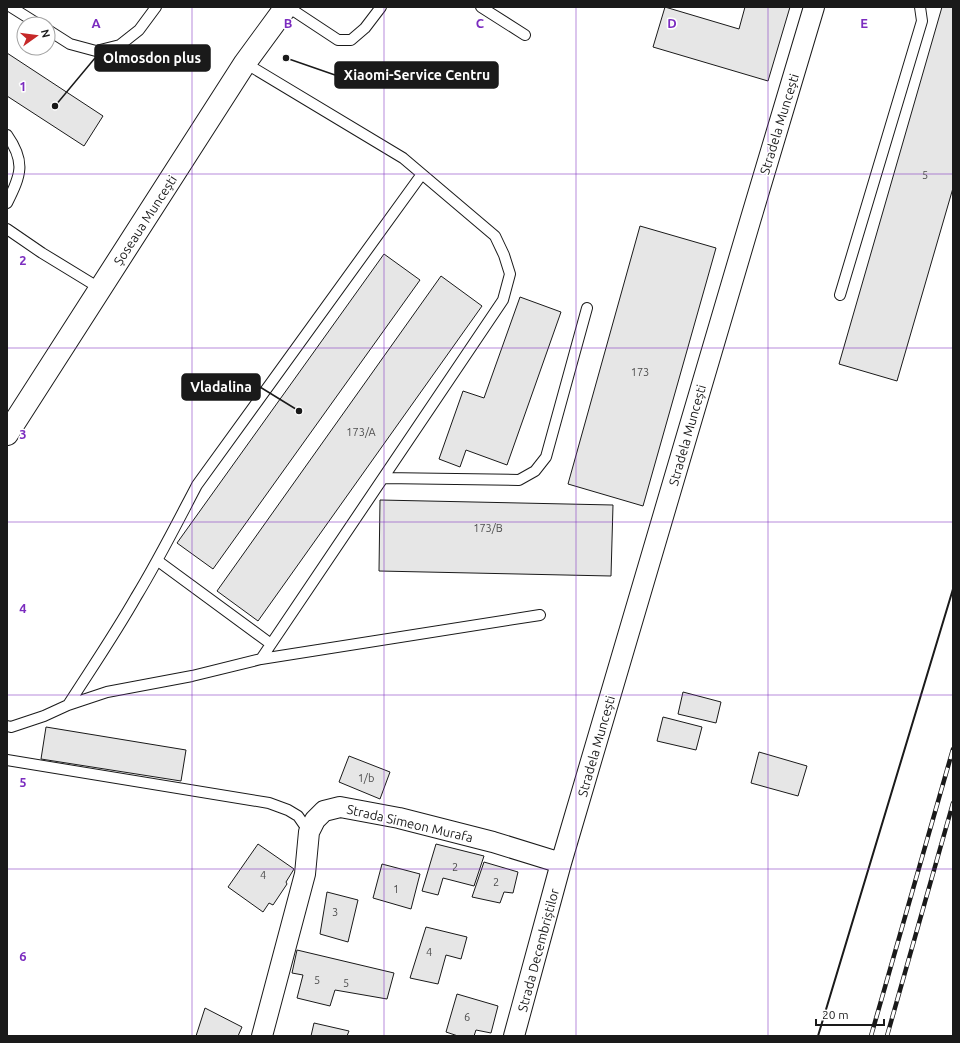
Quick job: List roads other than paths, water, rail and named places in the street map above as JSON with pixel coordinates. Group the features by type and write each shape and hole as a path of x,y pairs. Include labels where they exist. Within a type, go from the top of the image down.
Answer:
{"main road":[{"name":"Șoseaua Muncești","path":"7,434 245,63 287,7"}],"street":[{"name":"Stradela Muncești","path":"561,863 748,226 814,7"},
{"name":"Strada Simeon Murafa","path":"262,1036 304,874 309,832 316,820 324,811 340,806 399,818 486,840 561,863"},
{"name":"Strada Decembriștilor","path":"514,1036 561,863"}],"lane":[{"path":"11,7 25,16"},
{"path":"56,35 70,44 96,51 120,45 139,30 156,7"},
{"path":"287,7 338,40 351,40 365,28 381,7"},
{"path":"481,7 525,35"},
{"path":"840,295 922,21 920,7"},
{"path":"245,63 403,158 495,236 504,255 510,274 503,300 261,659"},
{"path":"7,135 16,147 20,163 18,180 7,203"},
{"path":"68,705 136,598 158,560 197,485 422,174"},
{"path":"7,229 101,289"},
{"path":"383,478 519,480 535,471 546,458 587,308"},
{"path":"158,560 271,644"},
{"path":"7,726 11,727 44,716 68,705 107,692 192,676 261,659 540,615"},
{"path":"7,760 269,803 288,810 298,816 309,832"}],"railway":[{"path":"871,1036 953,749"},
{"path":"887,1036 953,803"}],"place":[{"name":"Xiaomi-Service Centru","path":"286,58"},
{"name":"Olmosdon plus","path":"55,106"},
{"name":"Vladalina","path":"299,411"}]}
